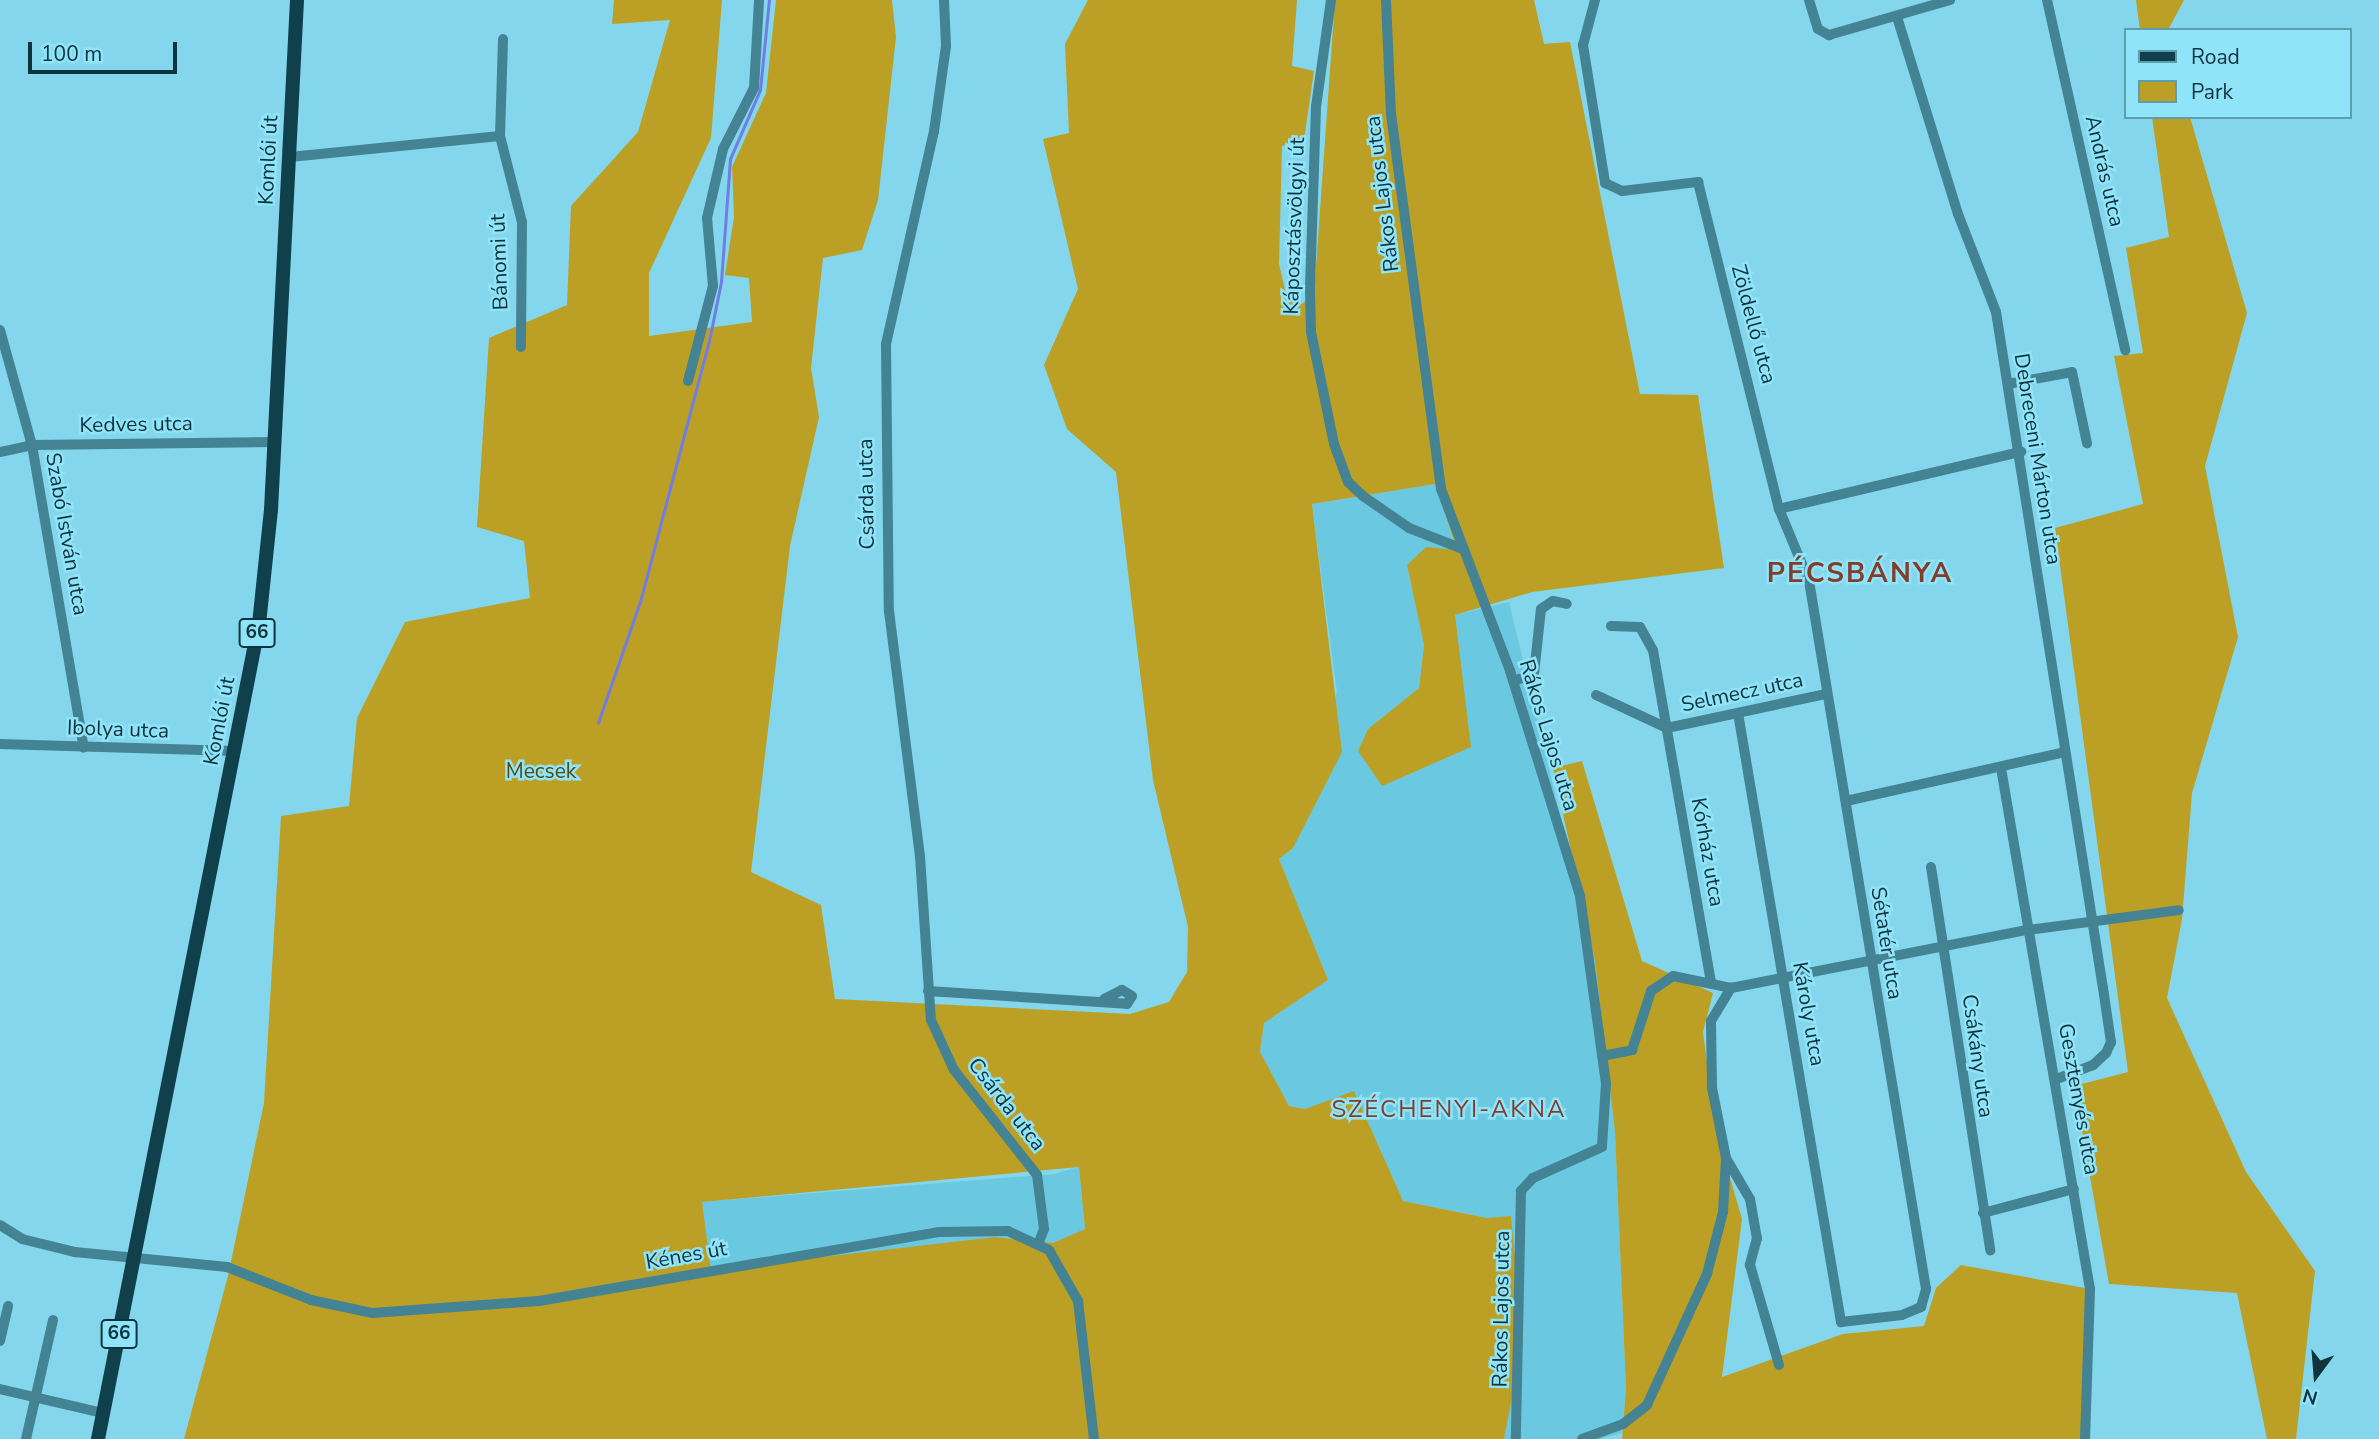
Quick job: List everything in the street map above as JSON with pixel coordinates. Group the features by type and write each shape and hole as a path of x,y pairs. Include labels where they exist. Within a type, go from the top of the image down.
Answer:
{"main road":[{"name":"Komlói út","path":"98,1439 259,624 275,442 298,0"}],"street":[{"path":"688,381 713,286 707,218 723,149 754,88 759,0"},
{"name":"Csárda utca","path":"944,0 946,46 934,131 890,318 884,386 889,611 920,856 931,1020 954,1070 1037,1175 1044,1230 1039,1242"},
{"name":"Káposztásvölgyi út","path":"1331,0 1316,107 1310,290 1311,332 1334,444 1348,482 1363,496 1409,528 1463,549"},
{"name":"Rákos Lajos utca","path":"1386,0 1391,114 1435,450 1463,549 1513,681 1580,896 1602,1056 1602,1147 1533,1178 1521,1191 1516,1439"},
{"name":"Zöldellő utca","path":"1595,0 1583,45 1605,183 1622,191 1698,183 1779,509"},
{"path":"1809,0 1818,29 1829,35 1950,0"},
{"name":"András utca","path":"2047,0 2125,350"},
{"name":"Debreceni Márton utca","path":"1897,17 1958,214 1996,312 2021,452 2111,1042 2093,1065 2057,1079"},
{"name":"Bánomi út","path":"503,39 500,135 522,222 521,347"},
{"path":"290,157 500,135"},
{"name":"Szabó István utca","path":"0,330 32,445 84,748"},
{"path":"2008,384 2072,372 2087,443"},
{"name":"Kedves utca","path":"0,452 32,445 275,442"},
{"path":"1779,509 2021,452"},
{"name":"Sétatér utca","path":"1779,509 1809,581 1846,801 1868,959 1926,1298 1902,1315 1841,1322"},
{"path":"1513,681 1534,674 1541,609 1553,601 1567,604"},
{"name":"Selmecz utca","path":"1611,626 1640,627 1647,634 1667,728"},
{"name":"Selmecz utca","path":"1596,695 1667,728 1826,694"},
{"name":"Károly utca","path":"1738,713 1841,1322"},
{"name":"Kórház utca","path":"1667,728 1710,982"},
{"name":"Ibolya utca","path":"0,744 235,751"},
{"path":"1846,801 2065,752"},
{"name":"Gesztenyés utca","path":"2001,768 2028,930 2057,1079 2090,1289 2085,1439"},
{"name":"Csákány utca","path":"1931,867 1990,1250"},
{"path":"1602,1056 1632,1050 1646,1002 1662,982 1683,975 1731,988 1868,959 2091,919 2179,910"},
{"path":"1582,1439 1623,1424 1647,1405 1706,1274 1723,1212 1726,1158 1709,1049 1711,1021 1731,988"},
{"path":"928,991 1019,1001 1104,999"},
{"path":"1726,1158 1750,1199 1757,1238 1750,1265 1780,1365"},
{"path":"1983,1213 2074,1189"},
{"name":"Kénes út","path":"0,1225 44,1246 227,1267 311,1300 372,1313 539,1301 939,1232 1008,1231 1039,1242"},
{"path":"1039,1242 1078,1301 1094,1439"},
{"path":"0,1341 8,1307"},
{"path":"26,1439 53,1320"},
{"path":"0,1389 103,1413"}],"shaded area":[{"path":"1435,484 1457,551 1407,565 1424,645 1419,688 1368,729 1383,786 1455,615 1509,602 1595,961 1615,1132 1626,1388 1622,1433 1600,1439 1504,1439 1523,1342 1487,1218 1402,1201 1305,1109 1289,1106 1260,1053 1264,1023 1328,980 1279,859 1293,848 1337,692 1312,504"},
{"path":"1079,1167 1085,1230 1053,1243 995,1237 711,1271 701,1202 1054,1174"}],"green space":[{"name":"Mecsek","path":"614,0 722,0 711,138 649,273 649,336 752,322 749,278 725,275 734,217 732,167 766,93 776,0 892,0 896,37 878,200 862,250 823,258 811,368 819,417 790,546 751,872 821,905 835,999 1130,1014 1169,1002 1187,972 1188,927 1153,780 1116,472 1067,429 1044,365 1078,289 1043,139 1069,133 1065,44 1088,0 1297,0 1292,66 1314,71 1304,140 1282,146 1279,264 1287,298 1300,305 1314,295 1335,0 1534,0 1544,44 1570,42 1640,394 1698,395 1724,568 1532,592 1455,615 1471,747 1382,786 1358,751 1368,729 1419,688 1424,645 1407,565 1426,547 1457,550 1435,484 1312,504 1342,752 1293,848 1279,859 1328,980 1264,1023 1260,1052 1289,1106 1305,1109 1354,1091 1403,1201 1487,1218 1511,1216 1523,1342 1504,1439 184,1439 228,1276 264,1103 281,816 349,806 357,718 405,622 530,598 524,541 477,527 489,338 567,305 571,206 638,132 670,20 612,24","holes":["1079,1167 1085,1229 1053,1243 995,1237 711,1270 702,1202"]},
{"path":"2136,0 2184,0 2169,28 2140,28"},
{"path":"2152,119 2191,119 2247,313 2205,466 2238,637 2192,793 2182,919 2167,998 2246,1172 2315,1271 2296,1439 2267,1439 2237,1293 2109,1284 2074,1086 2128,1072 2055,528 2143,504 2114,356 2143,353 2126,248 2169,237"},
{"path":"1582,761 1642,961 1713,993 1703,1032 1716,1130 1742,1219 1722,1377 1843,1334 1924,1326 1936,1288 1961,1265 2090,1289 2085,1439 1622,1439 1626,1388 1615,1132 1595,961 1553,768"}],"waterway":[{"path":"598,723 640,602 709,341 721,282 730,159 760,90 769,0"}],"district":[{"name":"PÉCSBÁNYA","path":"1860,573"},
{"name":"SZÉCHENYI-AKNA","path":"1449,1110"}]}
